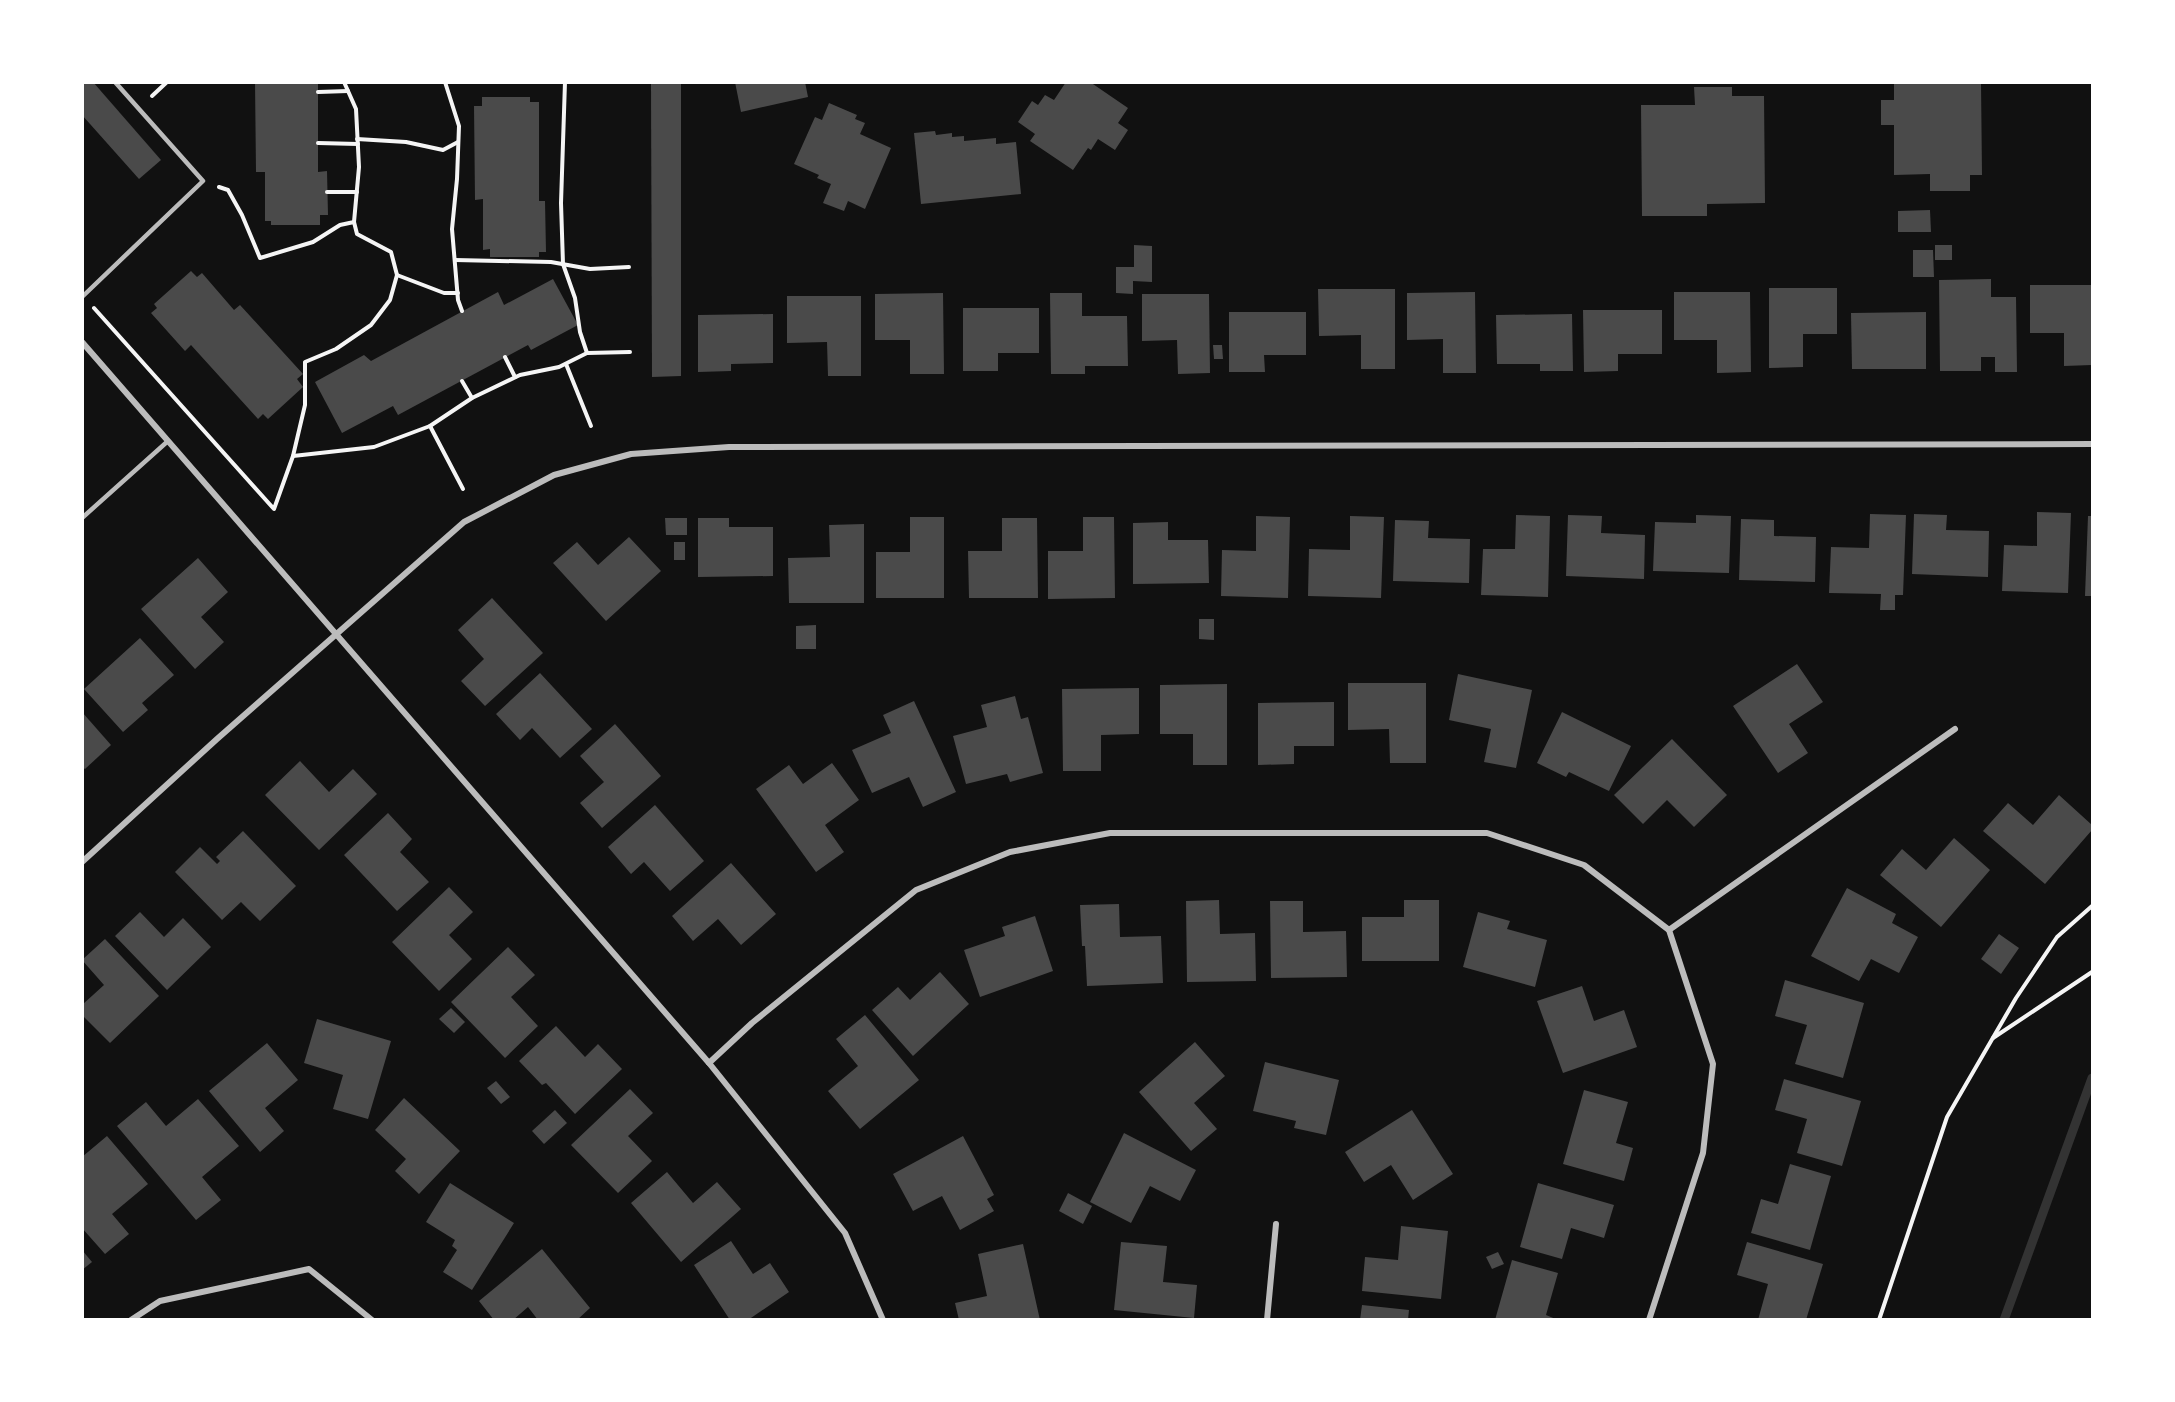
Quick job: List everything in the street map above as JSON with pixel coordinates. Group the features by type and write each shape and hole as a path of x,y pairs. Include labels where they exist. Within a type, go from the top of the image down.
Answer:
{"street":[{"path":"82,342 709,1063 845,1233 883,1320"},
{"path":"82,862 217,739 464,522 554,475 631,454 729,447 2092,444"},
{"path":"1670,930 1955,729"},
{"path":"709,1063 752,1023 916,890 1010,852 1110,833 1487,833 1584,865 1670,930 1713,1064 1703,1153 1648,1320"},
{"path":"1267,1320 1276,1224"},
{"path":"130,1320 160,1301 309,1269 372,1320"}],"lane":[{"path":"83,296 202,181 115,82"},
{"path":"82,518 168,441"}],"path":[{"path":"83,296 274,509 293,456 305,405 305,362 336,349 371,325 390,300 397,275 391,252 357,234 354,222 359,167 356,109 344,82"},
{"path":"445,82 459,126 452,229 462,311"},
{"path":"565,82 561,203 563,264 575,298 580,332 588,353"},
{"path":"318,92 348,91"},
{"path":"357,139 406,142 443,150 458,142"},
{"path":"318,143 358,144"},
{"path":"202,181 228,190 242,215 260,258 313,242 340,225 354,222"},
{"path":"327,192 357,192"},
{"path":"455,260 551,262 590,269 629,267"},
{"path":"397,275 444,293 458,293"},
{"path":"293,456 374,447 430,426 472,398 515,377 566,364 588,353 630,352"},
{"path":"505,357 515,377"},
{"path":"566,364 591,426"},
{"path":"462,381 472,398"},
{"path":"430,426 463,489"},
{"path":"1879,1320 1947,1117 2016,998 2056,937 2092,906"},
{"path":"1992,1038 2092,972"}],"building":[{"path":"82,82 93,82 161,160 139,179 82,115"},
{"path":"255,82 318,82 318,172 327,171 328,215 320,215 320,225 271,225 271,221 265,221 265,172 256,172"},
{"path":"651,82 681,82 681,376 652,377"},
{"path":"735,82 805,82 808,97 741,112"},
{"path":"1066,82 1090,82 1128,108 1118,123 1128,130 1115,150 1098,139 1091,150 1088,148 1073,170 1030,141 1035,134 1018,122 1032,101 1038,105 1045,95 1054,100"},
{"path":"1894,82 1981,82 1982,175 1970,175 1970,191 1930,191 1930,174 1894,175 1894,125 1881,125 1881,100 1894,100"},
{"path":"1694,87 1732,87 1732,96 1764,96 1765,203 1707,204 1707,216 1642,216 1641,105 1695,105"},
{"path":"482,97 530,97 530,102 539,102 539,201 545,201 546,252 539,252 539,257 490,257 490,249 483,250 483,199 475,200 474,106 482,106"},
{"path":"829,103 857,115 855,119 865,123 860,134 891,148 865,209 848,201 844,211 823,203 831,184 817,178 819,175 794,164 815,117 822,120"},
{"path":"935,131 936,135 952,133 952,137 964,136 964,141 996,138 996,144 1016,142 1021,194 921,204 914,133"},
{"path":"1930,210 1931,232 1898,232 1898,211"},
{"path":"1134,245 1152,246 1152,282 1133,281 1133,294 1116,293 1116,267 1134,267"},
{"path":"1935,245 1952,245 1952,260 1935,260"},
{"path":"1913,250 1933,250 1934,277 1913,277"},
{"path":"191,271 197,277 202,273 234,310 240,305 303,374 297,379 303,387 268,419 263,414 258,419 191,345 185,351 151,313 157,308 154,304"},
{"path":"553,279 578,325 531,350 528,345 398,415 393,406 342,433 315,382 364,355 371,361 498,292 504,305"},
{"path":"1991,279 1991,297 2016,297 2017,372 1995,372 1995,357 1981,357 1981,371 1940,371 1939,280"},
{"path":"2030,285 2092,285 2092,365 2064,366 2064,333 2030,333"},
{"path":"1769,288 1837,288 1837,334 1803,334 1803,367 1769,368"},
{"path":"1318,289 1395,289 1395,369 1361,369 1361,335 1319,336"},
{"path":"1475,292 1476,373 1443,373 1443,339 1407,340 1407,293"},
{"path":"1674,292 1750,292 1751,372 1717,373 1717,340 1674,340"},
{"path":"943,293 944,374 910,374 910,340 875,340 875,294"},
{"path":"1050,293 1082,293 1082,316 1127,316 1128,366 1085,366 1085,374 1051,374"},
{"path":"1142,294 1209,294 1210,373 1178,374 1177,340 1142,341"},
{"path":"787,296 861,296 861,376 828,376 827,342 787,343"},
{"path":"963,308 1039,308 1039,353 998,353 998,371 963,371"},
{"path":"1583,310 1662,310 1662,354 1618,354 1618,371 1584,372"},
{"path":"1229,312 1306,312 1306,355 1264,355 1265,372 1229,372"},
{"path":"1926,312 1926,369 1852,369 1851,313"},
{"path":"773,314 773,363 731,364 731,371 698,372 698,315"},
{"path":"1572,314 1573,371 1540,371 1540,364 1497,364 1496,315"},
{"path":"1213,345 1222,345 1223,359 1214,359"},
{"path":"2037,512 2071,513 2068,593 2002,591 2004,545 2037,546"},
{"path":"1870,514 1906,515 1903,595 1895,595 1895,610 1880,610 1881,594 1829,593 1831,547 1869,548"},
{"path":"1914,514 1947,515 1946,530 1989,531 1988,577 1912,574"},
{"path":"1516,515 1550,516 1548,597 1481,595 1483,549 1515,549"},
{"path":"1568,515 1602,516 1601,533 1645,535 1644,579 1566,576"},
{"path":"1696,515 1731,516 1729,573 1653,571 1655,522 1696,523"},
{"path":"1256,516 1290,517 1288,598 1221,596 1222,550 1256,551"},
{"path":"1350,516 1384,517 1381,598 1308,596 1309,549 1350,550"},
{"path":"2088,516 2092,516 2092,596 2085,596"},
{"path":"910,517 944,517 944,598 876,598 876,552 910,552"},
{"path":"1083,517 1114,517 1115,598 1048,599 1048,551 1083,551"},
{"path":"665,518 687,518 687,535 666,535"},
{"path":"698,518 729,518 729,527 773,527 773,576 698,577"},
{"path":"1002,518 1037,518 1038,598 969,598 968,551 1002,551"},
{"path":"1741,519 1774,520 1774,536 1816,537 1815,582 1739,580"},
{"path":"1395,520 1429,521 1428,538 1470,539 1469,583 1393,581"},
{"path":"1168,522 1168,540 1208,540 1209,583 1133,584 1133,523"},
{"path":"864,524 864,603 789,603 788,558 830,557 829,525"},
{"path":"629,537 661,571 606,621 553,563 577,542 598,565"},
{"path":"674,542 685,542 685,560 674,560"},
{"path":"198,558 228,592 201,617 224,642 195,669 141,609"},
{"path":"492,598 543,653 485,706 461,681 484,659 458,630"},
{"path":"1199,619 1214,619 1214,640 1199,639"},
{"path":"816,625 816,649 796,649 796,626"},
{"path":"140,638 174,675 142,703 148,710 123,732 84,689"},
{"path":"1797,664 1823,702 1789,724 1808,753 1778,773 1733,706"},
{"path":"540,673 592,729 560,758 532,728 520,740 496,714"},
{"path":"1458,674 1532,690 1516,768 1484,762 1491,729 1449,720"},
{"path":"1348,683 1426,683 1426,763 1390,763 1389,729 1348,730"},
{"path":"1227,684 1227,765 1193,765 1193,734 1160,734 1160,685"},
{"path":"1139,688 1139,734 1101,735 1101,771 1063,771 1062,689"},
{"path":"1015,696 1021,719 1028,717 1043,773 1010,782 1007,774 966,784 953,736 987,727 981,705"},
{"path":"914,701 956,792 923,807 909,777 872,793 852,750 891,733 883,715"},
{"path":"1334,702 1334,746 1294,746 1294,764 1258,765 1258,703"},
{"path":"82,712 111,745 85,769 82,767"},
{"path":"1562,712 1631,746 1609,791 1569,772 1566,777 1537,763"},
{"path":"615,724 661,776 602,828 580,803 604,782 580,756"},
{"path":"1672,739 1727,795 1694,827 1667,800 1643,824 1614,795"},
{"path":"300,761 329,792 353,769 377,794 319,850 265,795"},
{"path":"832,763 859,800 825,825 844,852 816,872 756,789 789,765 803,784"},
{"path":"2059,795 2092,825 2092,830 2045,884 1983,831 2008,803 2033,825"},
{"path":"655,805 704,861 670,891 644,862 631,874 608,847"},
{"path":"388,813 412,839 400,852 429,882 397,911 344,855"},
{"path":"243,831 296,886 260,921 241,902 222,920 175,872 200,847 217,864 220,861 216,857"},
{"path":"1954,838 1990,870 1941,927 1880,875 1902,849 1926,870"},
{"path":"731,863 776,914 741,945 718,919 693,941 672,916"},
{"path":"449,887 473,912 449,935 472,959 439,991 392,942"},
{"path":"1847,888 1896,914 1892,923 1918,937 1899,973 1871,959 1859,981 1811,956"},
{"path":"1219,900 1220,934 1255,933 1256,981 1187,982 1186,901"},
{"path":"1404,900 1439,900 1439,961 1362,961 1362,917 1404,917"},
{"path":"1270,901 1303,901 1303,932 1346,931 1347,977 1271,978"},
{"path":"1119,904 1120,937 1161,936 1163,983 1087,986 1080,905"},
{"path":"140,912 164,937 183,918 211,947 167,990 115,936"},
{"path":"1478,912 1510,921 1507,929 1547,940 1535,987 1463,967"},
{"path":"1035,916 1053,971 980,997 964,950 1005,936 1002,927"},
{"path":"1999,934 2019,948 2001,974 1981,959"},
{"path":"105,939 159,996 110,1043 82,1015 82,1005 104,985 82,960"},
{"path":"508,947 535,975 511,997 538,1026 505,1058 451,1002"},
{"path":"940,972 969,1004 913,1056 872,1010 898,987 910,1000"},
{"path":"1785,980 1864,1003 1843,1078 1795,1064 1807,1025 1775,1016"},
{"path":"1582,986 1594,1021 1624,1010 1637,1047 1563,1073 1537,1001"},
{"path":"451,1008 465,1022 454,1033 439,1019"},
{"path":"865,1015 919,1080 860,1129 828,1091 858,1066 836,1039"},
{"path":"317,1019 391,1041 368,1119 333,1109 343,1075 304,1063"},
{"path":"556,1026 585,1057 598,1044 622,1069 575,1114 546,1083 542,1085 519,1061"},
{"path":"1195,1042 1225,1076 1194,1103 1217,1129 1191,1151 1139,1092"},
{"path":"267,1043 298,1080 265,1108 284,1131 260,1152 209,1091"},
{"path":"1265,1062 1339,1080 1326,1135 1294,1128 1296,1121 1253,1111"},
{"path":"1784,1079 1861,1101 1842,1166 1797,1153 1807,1119 1775,1110"},
{"path":"496,1081 510,1097 501,1104 487,1088"},
{"path":"630,1089 653,1113 628,1136 652,1161 618,1193 571,1145"},
{"path":"1584,1090 1628,1102 1616,1143 1633,1148 1624,1181 1563,1164"},
{"path":"404,1098 460,1151 419,1194 395,1171 406,1159 375,1130"},
{"path":"198,1099 239,1146 202,1177 221,1200 196,1220 117,1126 146,1102 166,1126"},
{"path":"555,1110 567,1123 544,1144 532,1131"},
{"path":"1412,1110 1453,1174 1413,1200 1391,1165 1364,1182 1345,1152"},
{"path":"1124,1133 1196,1170 1180,1201 1150,1186 1131,1223 1090,1202"},
{"path":"107,1136 148,1184 112,1214 129,1234 105,1254 82,1228 82,1157"},
{"path":"963,1136 994,1195 987,1199 994,1211 960,1230 942,1196 913,1211 893,1174"},
{"path":"1790,1164 1831,1176 1810,1250 1751,1233 1761,1199 1778,1204"},
{"path":"667,1172 693,1203 717,1182 741,1209 681,1262 631,1203"},
{"path":"450,1183 514,1223 472,1290 443,1272 457,1250 452,1246 455,1240 426,1222"},
{"path":"1538,1183 1614,1205 1604,1238 1571,1228 1562,1259 1520,1247"},
{"path":"1068,1193 1092,1206 1083,1224 1059,1211"},
{"path":"1401,1226 1448,1231 1441,1299 1362,1291 1365,1257 1398,1260"},
{"path":"731,1241 753,1274 770,1263 789,1292 748,1320 730,1320 694,1265"},
{"path":"1121,1242 1167,1246 1163,1282 1197,1285 1194,1318 1114,1310"},
{"path":"1747,1242 1823,1264 1806,1320 1758,1320 1768,1284 1737,1275"},
{"path":"1023,1244 1040,1320 959,1320 955,1303 987,1296 978,1254"},
{"path":"542,1249 590,1308 577,1320 538,1320 528,1307 513,1320 494,1320 479,1301"},
{"path":"82,1250 92,1262 82,1270"},
{"path":"1498,1252 1504,1264 1492,1269 1486,1257"},
{"path":"1512,1260 1558,1273 1546,1315 1558,1320 1495,1320"},
{"path":"1362,1305 1409,1310 1408,1320 1360,1320"}],"waterway":[{"path":"2004,1320 2092,1078"}]}
